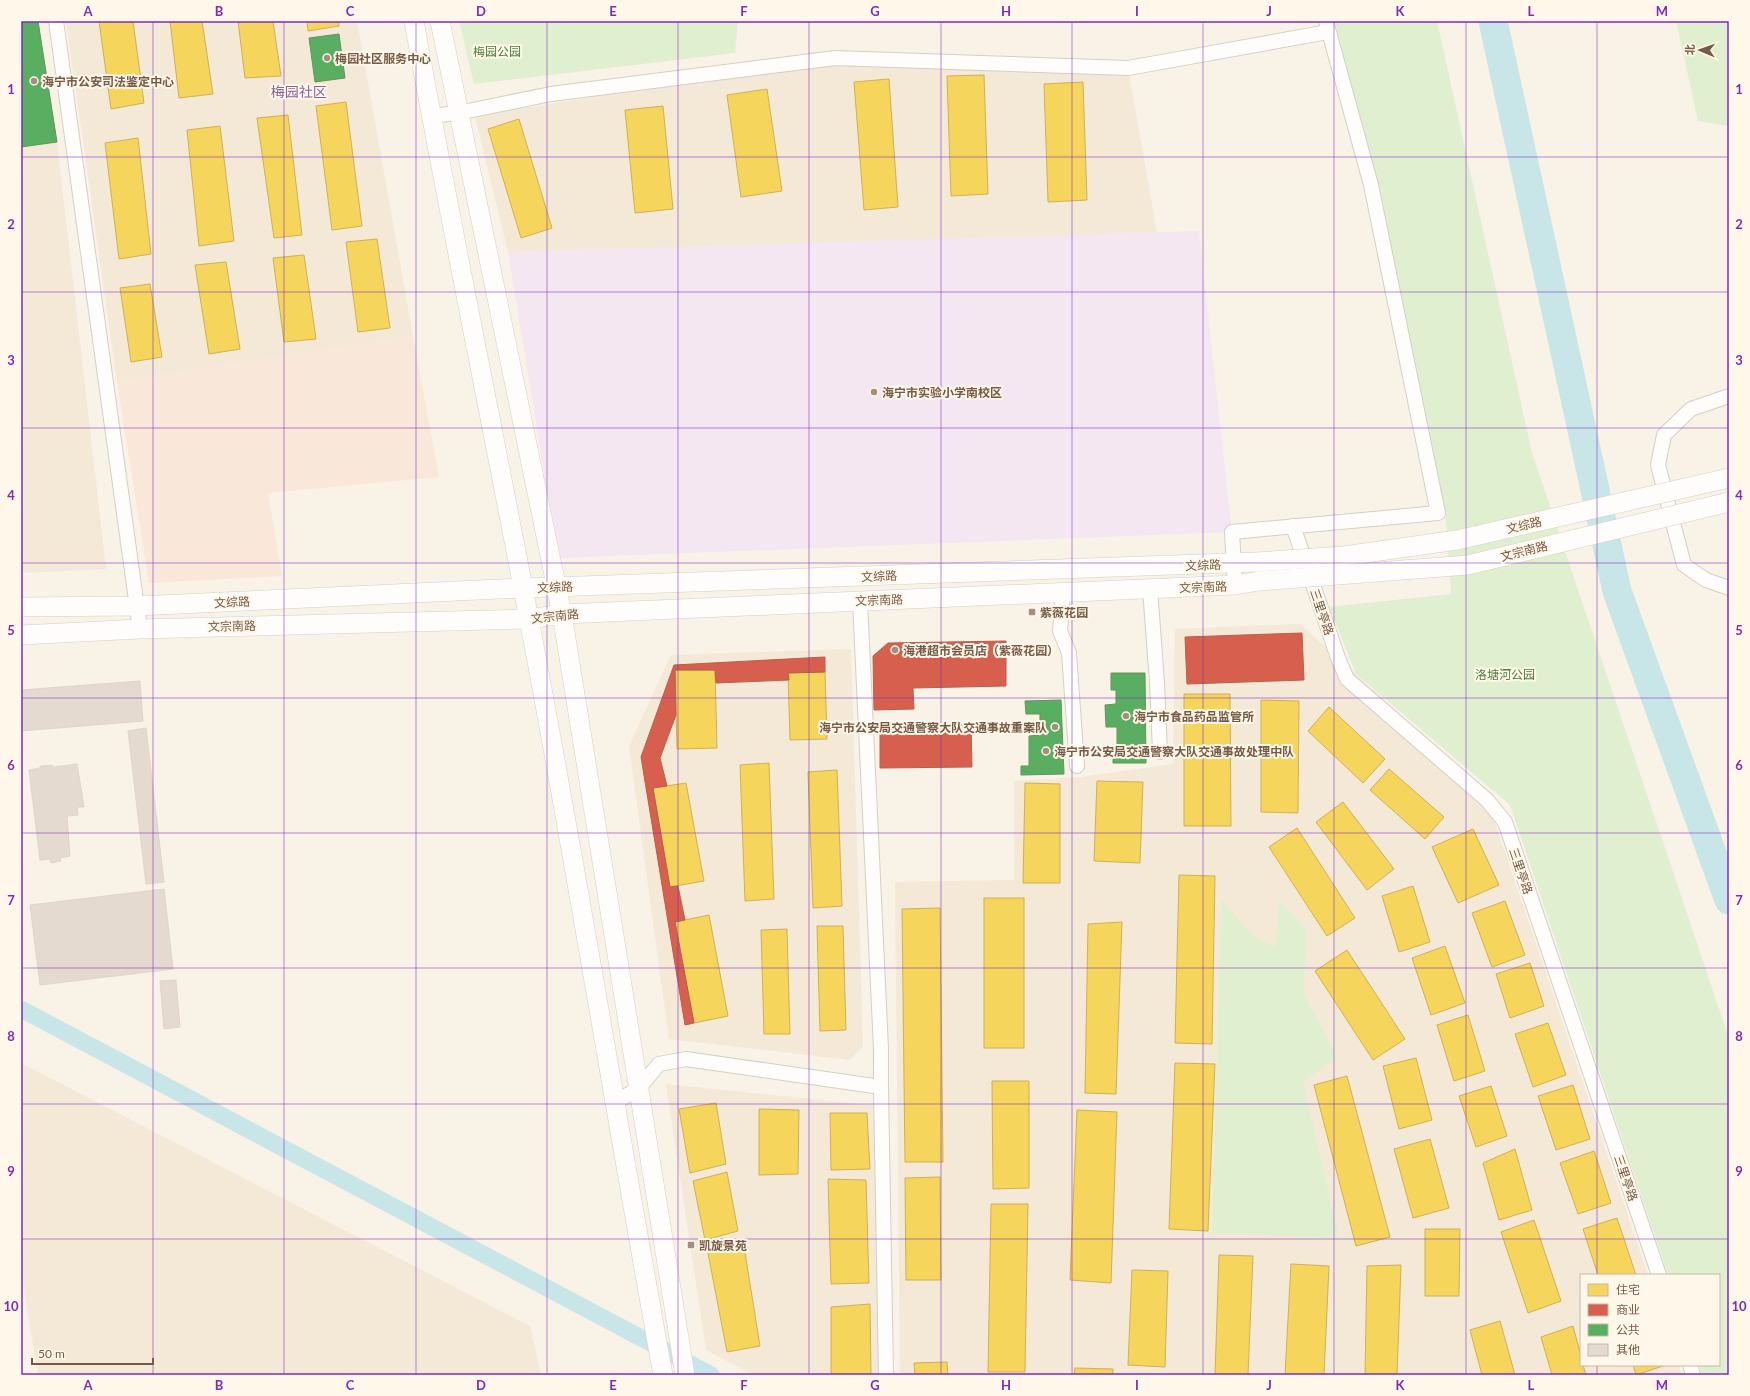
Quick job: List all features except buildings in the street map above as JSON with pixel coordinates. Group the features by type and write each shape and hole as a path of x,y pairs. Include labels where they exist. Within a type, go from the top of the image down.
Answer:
{"main road":[{"path":"414,21 431,116 529,619 616,1102 663,1375"},
{"path":"440,21 562,614 685,1375"},
{"name":"文综路","path":"21,607 137,606 523,588 1234,563 1258,572 1344,556 1457,540 1729,478"},
{"name":"文宗南路","path":"21,635 140,629 529,619 562,614 1235,585 1258,572 1468,565 1729,502"}],"street":[{"path":"56,21 140,629"},
{"path":"431,116 458,113 551,94 835,58 1128,68 1327,26 1371,185 1438,513 1232,532 1235,585"},
{"path":"1729,396 1692,409 1664,435 1658,465 1684,565 1706,580 1729,588"},
{"name":"三里亭路","path":"1293,526 1338,658 1347,679 1487,800 1505,822 1659,1274"},
{"path":"1150,589 1157,682 1160,752"},
{"path":"1063,592 1060,631 1069,653 1077,766"},
{"path":"860,601 881,1049 886,1375"},
{"path":"616,1102 639,1088 659,1064 686,1059 881,1087"}],"shaded area":[{"path":"66,21 357,21 413,336 117,382"},
{"path":"835,58 1128,68 1157,233 508,252 475,116"},
{"path":"57,142 106,569 21,573 21,146"},
{"name":"海宁市实验小学南校区","path":"1199,231 1232,532 558,558 508,252"},
{"path":"413,336 439,477 268,493 282,576 149,583 117,382"},
{"path":"1300,624 1484,790 1648,1274 1580,1274 1580,1366 1678,1366 1682,1375 900,1375 895,882 1014,880 1014,781 1082,777 1173,764 1175,629"},
{"path":"851,649 863,1046 850,1060 669,1039 629,746 671,655"},
{"path":"21,1063 530,1326 541,1375 38,1375 21,1273"},
{"path":"666,1084 876,1106 880,1375 754,1375 706,1350"}],"green space":[{"name":"梅园公园","path":"459,21 738,21 735,53 474,84"},
{"name":"洛塘河公园","path":"1335,21 1437,21 1532,453 1729,1038 1729,1375 1702,1375 1699,1366 1720,1366 1720,1274 1668,1274 1510,805 1356,674 1329,607 1451,594 1445,508"},
{"path":"1676,21 1729,21 1729,126 1698,121"},
{"path":"1221,899 1253,936 1275,947 1279,900 1306,929 1304,994 1337,1057 1303,1082 1339,1238 1212,1233"}],"waterway":[{"path":"1493,21 1617,591 1729,900"},
{"path":"21,1009 711,1375"}],"place":[{"name":"梅园社区服务中心","path":"327,58"},
{"name":"海宁市公安司法鉴定中心","path":"34,81"},
{"name":"海宁市实验小学南校区","path":"874,392"},
{"name":"紫薇花园","path":"1032,612"},
{"name":"海港超市会员店（紫薇花园）","path":"895,650"},
{"name":"海宁市食品药品监管所","path":"1126,716"},
{"name":"海宁市公安局交通警察大队交通事故重案队","path":"1055,727"},
{"name":"海宁市公安局交通警察大队交通事故处理中队","path":"1046,751"},
{"name":"凯旋景苑","path":"691,1245"}],"district":[{"name":"梅园社区","path":"299,91"}]}
